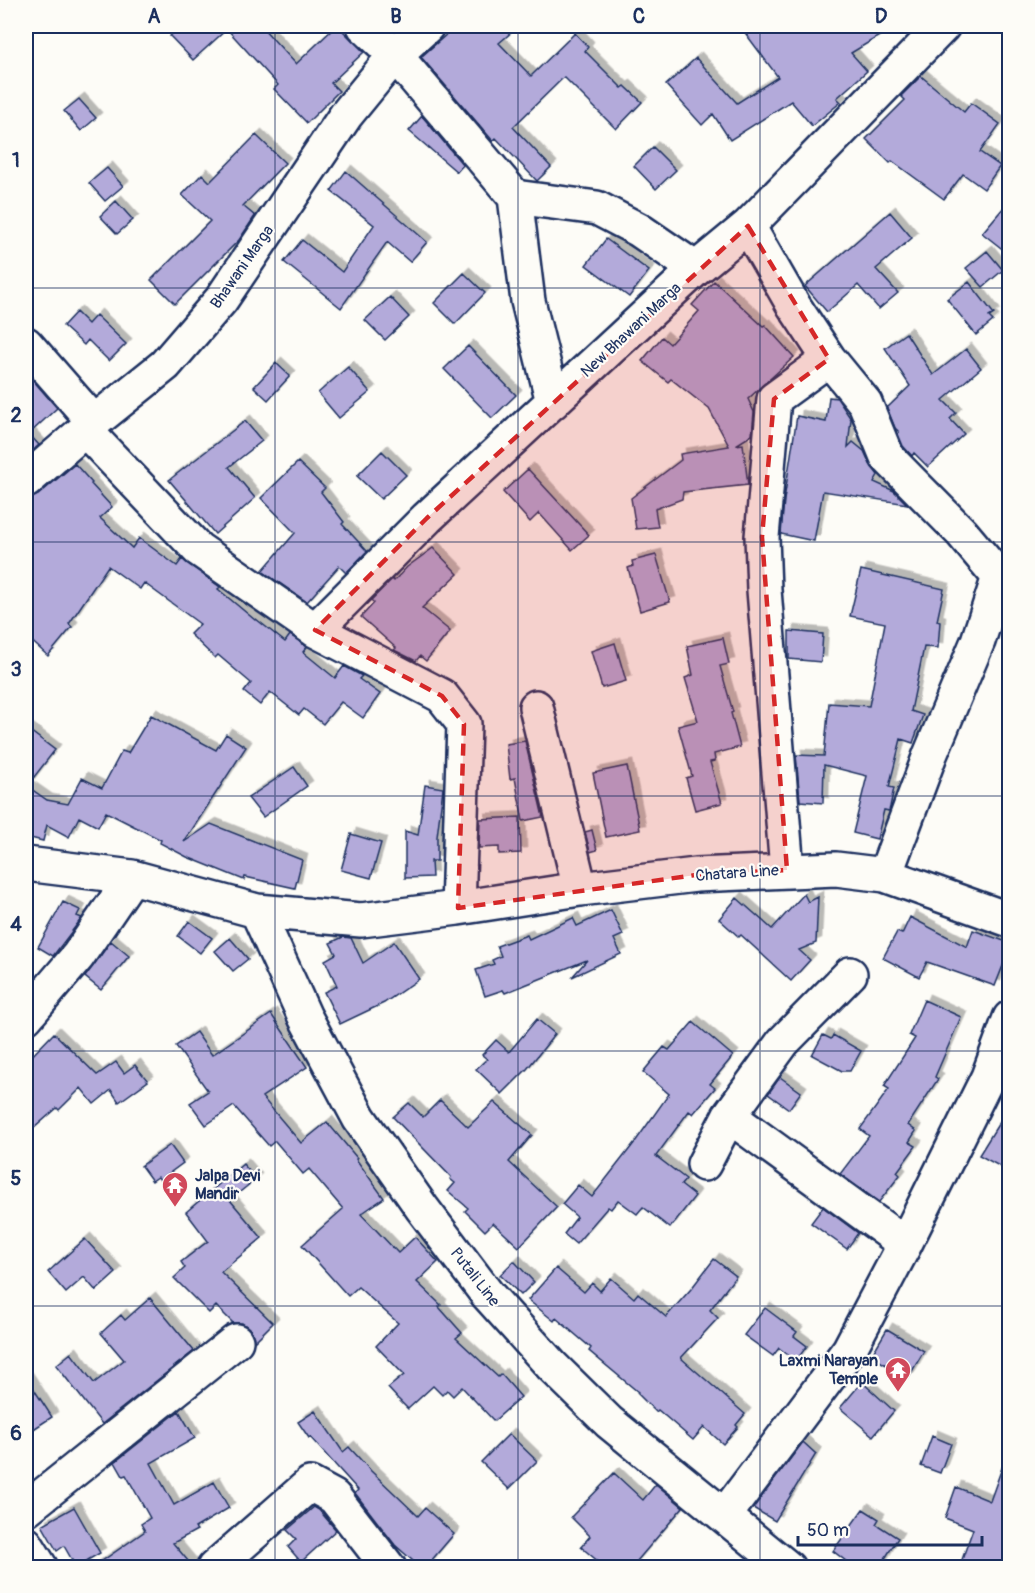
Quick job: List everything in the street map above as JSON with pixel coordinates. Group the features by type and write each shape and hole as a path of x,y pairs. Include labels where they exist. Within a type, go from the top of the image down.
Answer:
{"street":[{"path":"364,26 395,55 515,197 528,301 553,402"},
{"name":"Bhawani Marga","path":"26,481 89,426 165,365 221,300 346,115 395,55 427,26"},
{"name":"New Bhawani Marga","path":"315,630 428,518 696,269 748,226 943,26"},
{"path":"515,197 597,208 639,230 696,269"},
{"path":"748,226 794,306 829,359 865,403 887,457 962,533 999,577 978,641 930,755 885,875"},
{"path":"26,344 89,426 198,549 315,630 442,696 464,724 458,908"},
{"path":"787,870 764,590 763,525 774,399 829,359"},
{"path":"536,707 580,888"},
{"name":"Chatara Line","path":"26,864 132,877 257,911 361,920 458,908 580,888 696,875 836,869 885,875 1010,920"},
{"path":"26,1017 78,956 132,877"},
{"name":"Putali Line","path":"257,911 305,1017 359,1118 422,1208 487,1294 552,1366 609,1422 788,1568"},
{"path":"704,1164 729,1116 783,1042 850,974"},
{"path":"725,1515 849,1350 905,1244 988,1077 1010,1018"},
{"path":"729,1116 905,1244"},
{"path":"26,1509 236,1341"},
{"path":"214,1568 310,1484 334,1497 389,1568"},
{"path":"26,1544 41,1568"}],"highlighted area":[{"path":"748,226 829,359 774,399 762,537 787,870 696,875 458,908 464,724 442,696 315,630 427,518"}],"building":[{"path":"181,26 261,26 296,64 338,26 364,52 331,83 339,91 307,123 274,89 278,85 227,29 193,60 170,36"},
{"path":"456,26 519,26 499,43 531,76 575,33 588,47 585,51 622,88 625,86 642,102 616,129 564,77 513,127 551,167 537,181 496,138 493,141 421,57"},
{"path":"740,26 896,26 851,53 867,71 837,98 841,102 812,126 791,101 730,140 713,114 702,125 666,85 696,58 737,103 778,77"},
{"path":"921,76 964,112 971,103 1000,124 980,152 1000,166 984,189 963,174 944,199 892,161 890,163 866,139 905,100 901,96"},
{"path":"79,99 96,118 81,131 64,111"},
{"path":"422,116 463,165 457,172 409,131"},
{"path":"256,135 285,163 243,206 255,216 239,240 175,304 151,280 210,221 182,195 202,174 210,182"},
{"path":"653,147 676,170 656,189 634,166"},
{"path":"107,168 123,186 105,201 89,183"},
{"path":"346,171 427,242 410,262 387,242 341,308 284,262 302,240 342,272 374,225 331,191"},
{"path":"1010,200 1010,255 982,233"},
{"path":"116,201 133,220 117,234 100,216"},
{"path":"890,212 912,238 876,269 898,293 879,309 858,285 827,312 805,286"},
{"path":"606,239 649,271 629,297 586,265"},
{"path":"987,251 1003,270 983,287 966,268"},
{"path":"464,273 485,293 455,324 434,303"},
{"path":"714,281 763,326 765,325 794,357 748,399 754,412 752,435 736,445 743,444 748,485 683,492 682,499 655,509 658,527 636,529 631,498 681,460 680,454 729,446 709,409 671,379 668,382 642,361 662,337 670,344 699,311 692,305"},
{"path":"969,282 994,314 989,317 993,321 976,335 947,299"},
{"path":"390,297 409,317 385,340 365,320"},
{"path":"76,312 88,324 96,315 126,344 109,361 88,340 84,345 63,326"},
{"path":"906,333 933,375 966,349 981,368 943,400 956,413 950,419 964,434 928,467 914,453 912,456 903,446 887,408 910,386 885,348"},
{"path":"468,346 516,395 492,418 444,369"},
{"path":"276,363 290,376 268,400 254,387"},
{"path":"348,367 370,392 339,418 318,393"},
{"path":"26,372 57,408 29,434 39,445 26,457"},
{"path":"829,397 837,398 851,419 848,447 853,442 864,451 878,475 874,482 894,491 907,504 823,491 814,541 781,534 797,416 826,422"},
{"path":"245,421 262,441 229,467 255,498 215,534 169,480"},
{"path":"382,451 406,475 381,499 357,476"},
{"path":"298,462 325,488 321,492 344,522 342,524 367,551 346,573 339,566 307,602 262,571 295,533 261,498"},
{"path":"75,464 112,507 100,518 132,548 139,538 177,566 182,559 220,587 218,589 285,642 290,635 307,647 303,652 335,678 344,666 362,676 359,679 380,694 363,718 341,702 323,724 304,709 299,715 270,692 260,705 244,692 251,683 218,655 215,658 190,634 200,624 144,583 140,589 108,566 69,624 72,627 48,656 26,636 26,499 38,495"},
{"path":"528,469 589,535 572,550 539,513 530,522 503,492"},
{"path":"433,548 458,574 422,608 450,631 426,661 420,656 416,661 394,650 396,648 361,617 374,603 371,600 392,579 394,581 407,567"},
{"path":"656,555 670,602 640,611 628,568 633,566 632,561"},
{"path":"861,570 944,589 937,621 940,622 938,648 924,647 911,711 923,715 913,743 901,739 889,787 894,788 890,807 889,811 884,810 877,839 853,833 867,776 824,765 823,803 800,801 796,755 824,756 829,703 869,706 885,623 850,616"},
{"path":"789,631 823,634 821,662 789,659"},
{"path":"723,638 729,664 720,666 740,747 714,754 715,761 710,762 722,803 695,810 686,778 692,776 678,726 698,721 685,678 693,675 687,646"},
{"path":"615,643 626,681 602,688 591,651"},
{"path":"151,715 216,750 226,734 246,747 184,842 211,824 302,860 295,888 245,877 244,880 187,857 160,843 161,840 106,812 98,827 79,817 69,837 47,825 43,841 26,837 26,728 55,750 27,786 47,800 68,804 82,778 102,788 122,751 128,753"},
{"path":"525,741 543,817 523,821 515,778 510,779 506,744"},
{"path":"627,766 640,830 606,837 593,773"},
{"path":"294,767 307,786 263,817 248,798"},
{"path":"425,785 443,788 437,837 437,861 431,861 432,877 405,878 405,831 418,835"},
{"path":"520,817 521,853 499,854 499,847 479,848 480,819"},
{"path":"592,830 597,850 590,852 585,832"},
{"path":"351,834 381,843 371,878 341,870"},
{"path":"804,894 808,902 818,897 816,943 799,950 810,960 791,981 741,935 739,937 719,919 737,898 772,929"},
{"path":"63,902 80,910 77,916 82,918 53,956 38,947"},
{"path":"611,910 623,935 614,939 621,954 572,977 587,960 505,993 503,990 485,996 476,970 494,964 492,960 501,956 497,946 527,935 529,939 573,918 577,926"},
{"path":"910,917 967,947 973,930 1010,943 995,986 927,962 919,977 883,958 897,932 902,934"},
{"path":"189,921 212,938 200,953 178,936"},
{"path":"343,937 351,938 363,963 394,942 419,979 384,1003 340,1024 324,992 337,986 325,960 336,954 330,943"},
{"path":"230,938 248,959 233,971 215,951"},
{"path":"111,941 129,956 101,990 85,977"},
{"path":"924,1000 961,1017 935,1077 938,1079 908,1125 916,1131 909,1142 916,1146 897,1172 900,1175 879,1202 840,1174 869,1136 860,1129 889,1089 884,1086 915,1038 909,1035"},
{"path":"271,1014 307,1067 262,1097 301,1143 327,1122 357,1158 384,1198 361,1214 398,1253 415,1237 438,1262 417,1282 441,1305 439,1307 462,1333 456,1338 498,1377 501,1374 521,1397 494,1421 462,1387 453,1396 447,1390 442,1395 433,1386 408,1409 398,1399 388,1388 404,1375 376,1346 398,1323 358,1287 348,1296 302,1245 343,1209 309,1169 303,1174 275,1141 269,1146 234,1106 206,1125 190,1103 208,1091 176,1046 196,1032 212,1055"},
{"path":"537,1019 555,1034 527,1069 502,1094 476,1069 487,1059 482,1055 496,1040 509,1052"},
{"path":"693,1022 733,1056 710,1084 715,1088 693,1114 689,1111 656,1156 686,1179 681,1185 695,1196 670,1228 643,1207 637,1214 618,1200 611,1209 608,1207 576,1244 564,1234 577,1217 562,1204 578,1185 592,1197 635,1142 669,1094 643,1072 664,1047 669,1050"},
{"path":"54,1033 97,1075 116,1062 124,1073 135,1065 148,1081 119,1102 111,1090 94,1104 81,1088 59,1110 57,1108 26,1135 26,1062"},
{"path":"823,1035 831,1039 833,1035 861,1051 850,1071 842,1071 812,1055"},
{"path":"780,1077 801,1092 789,1109 768,1094"},
{"path":"440,1100 468,1127 494,1102 532,1135 509,1162 557,1207 519,1247 493,1223 485,1231 465,1211 468,1208 448,1191 455,1183 450,1179 451,1177 393,1117 409,1103 423,1117"},
{"path":"1010,1105 1010,1172 979,1155"},
{"path":"170,1145 183,1163 160,1180 158,1177 152,1181 141,1166"},
{"path":"243,1164 256,1179 230,1200 262,1238 221,1272 273,1323 254,1342 250,1329 242,1323 233,1323 216,1306 209,1313 174,1278 185,1268 181,1262 208,1241 186,1212"},
{"path":"823,1207 858,1233 847,1249 811,1223"},
{"path":"85,1239 116,1273 96,1291 84,1277 66,1293 48,1272"},
{"path":"714,1259 736,1276 710,1310 718,1318 681,1358 745,1414 736,1425 738,1427 723,1444 704,1427 693,1440 658,1410 656,1412 638,1392 589,1351 591,1348 556,1318 554,1321 528,1300 556,1268 584,1292 592,1283 600,1291 611,1278 634,1298 638,1293 666,1317"},
{"path":"514,1261 534,1282 521,1295 500,1275"},
{"path":"150,1298 194,1351 102,1424 56,1365 71,1353 94,1383 124,1360 101,1333 121,1315 125,1320"},
{"path":"765,1308 797,1332 794,1336 807,1346 796,1361 779,1348 773,1356 744,1335"},
{"path":"887,1329 924,1351 908,1378 871,1356"},
{"path":"26,1377 52,1417 26,1434"},
{"path":"862,1382 894,1411 873,1436 840,1408"},
{"path":"179,1411 195,1438 151,1463 174,1505 214,1482 229,1508 173,1543 194,1568 92,1568 145,1531 141,1524 150,1518 126,1475 123,1476 115,1462"},
{"path":"315,1411 343,1452 349,1447 418,1516 425,1508 454,1534 425,1568 421,1568 395,1545 355,1493 358,1490 309,1438 298,1422"},
{"path":"509,1434 537,1461 509,1489 481,1462"},
{"path":"932,1436 951,1444 940,1473 921,1466"},
{"path":"803,1442 816,1454 775,1521 753,1508"},
{"path":"1007,1454 1010,1454 1010,1568 959,1568 973,1529 945,1518 956,1487 990,1501"},
{"path":"614,1473 643,1500 656,1484 683,1507 631,1568 606,1568 581,1547 590,1536 571,1517"},
{"path":"74,1507 100,1553 76,1567 64,1546 57,1551 42,1525"},
{"path":"314,1507 336,1530 301,1562 288,1547 296,1539 287,1530"},
{"path":"863,1509 879,1519 876,1524 898,1538 879,1568 855,1568 833,1551"}],"place":[{"name":"Jalpa Devi Mandir","path":"175,1208"},
{"name":"Laxmi Narayan Temple","path":"898,1393"}]}
